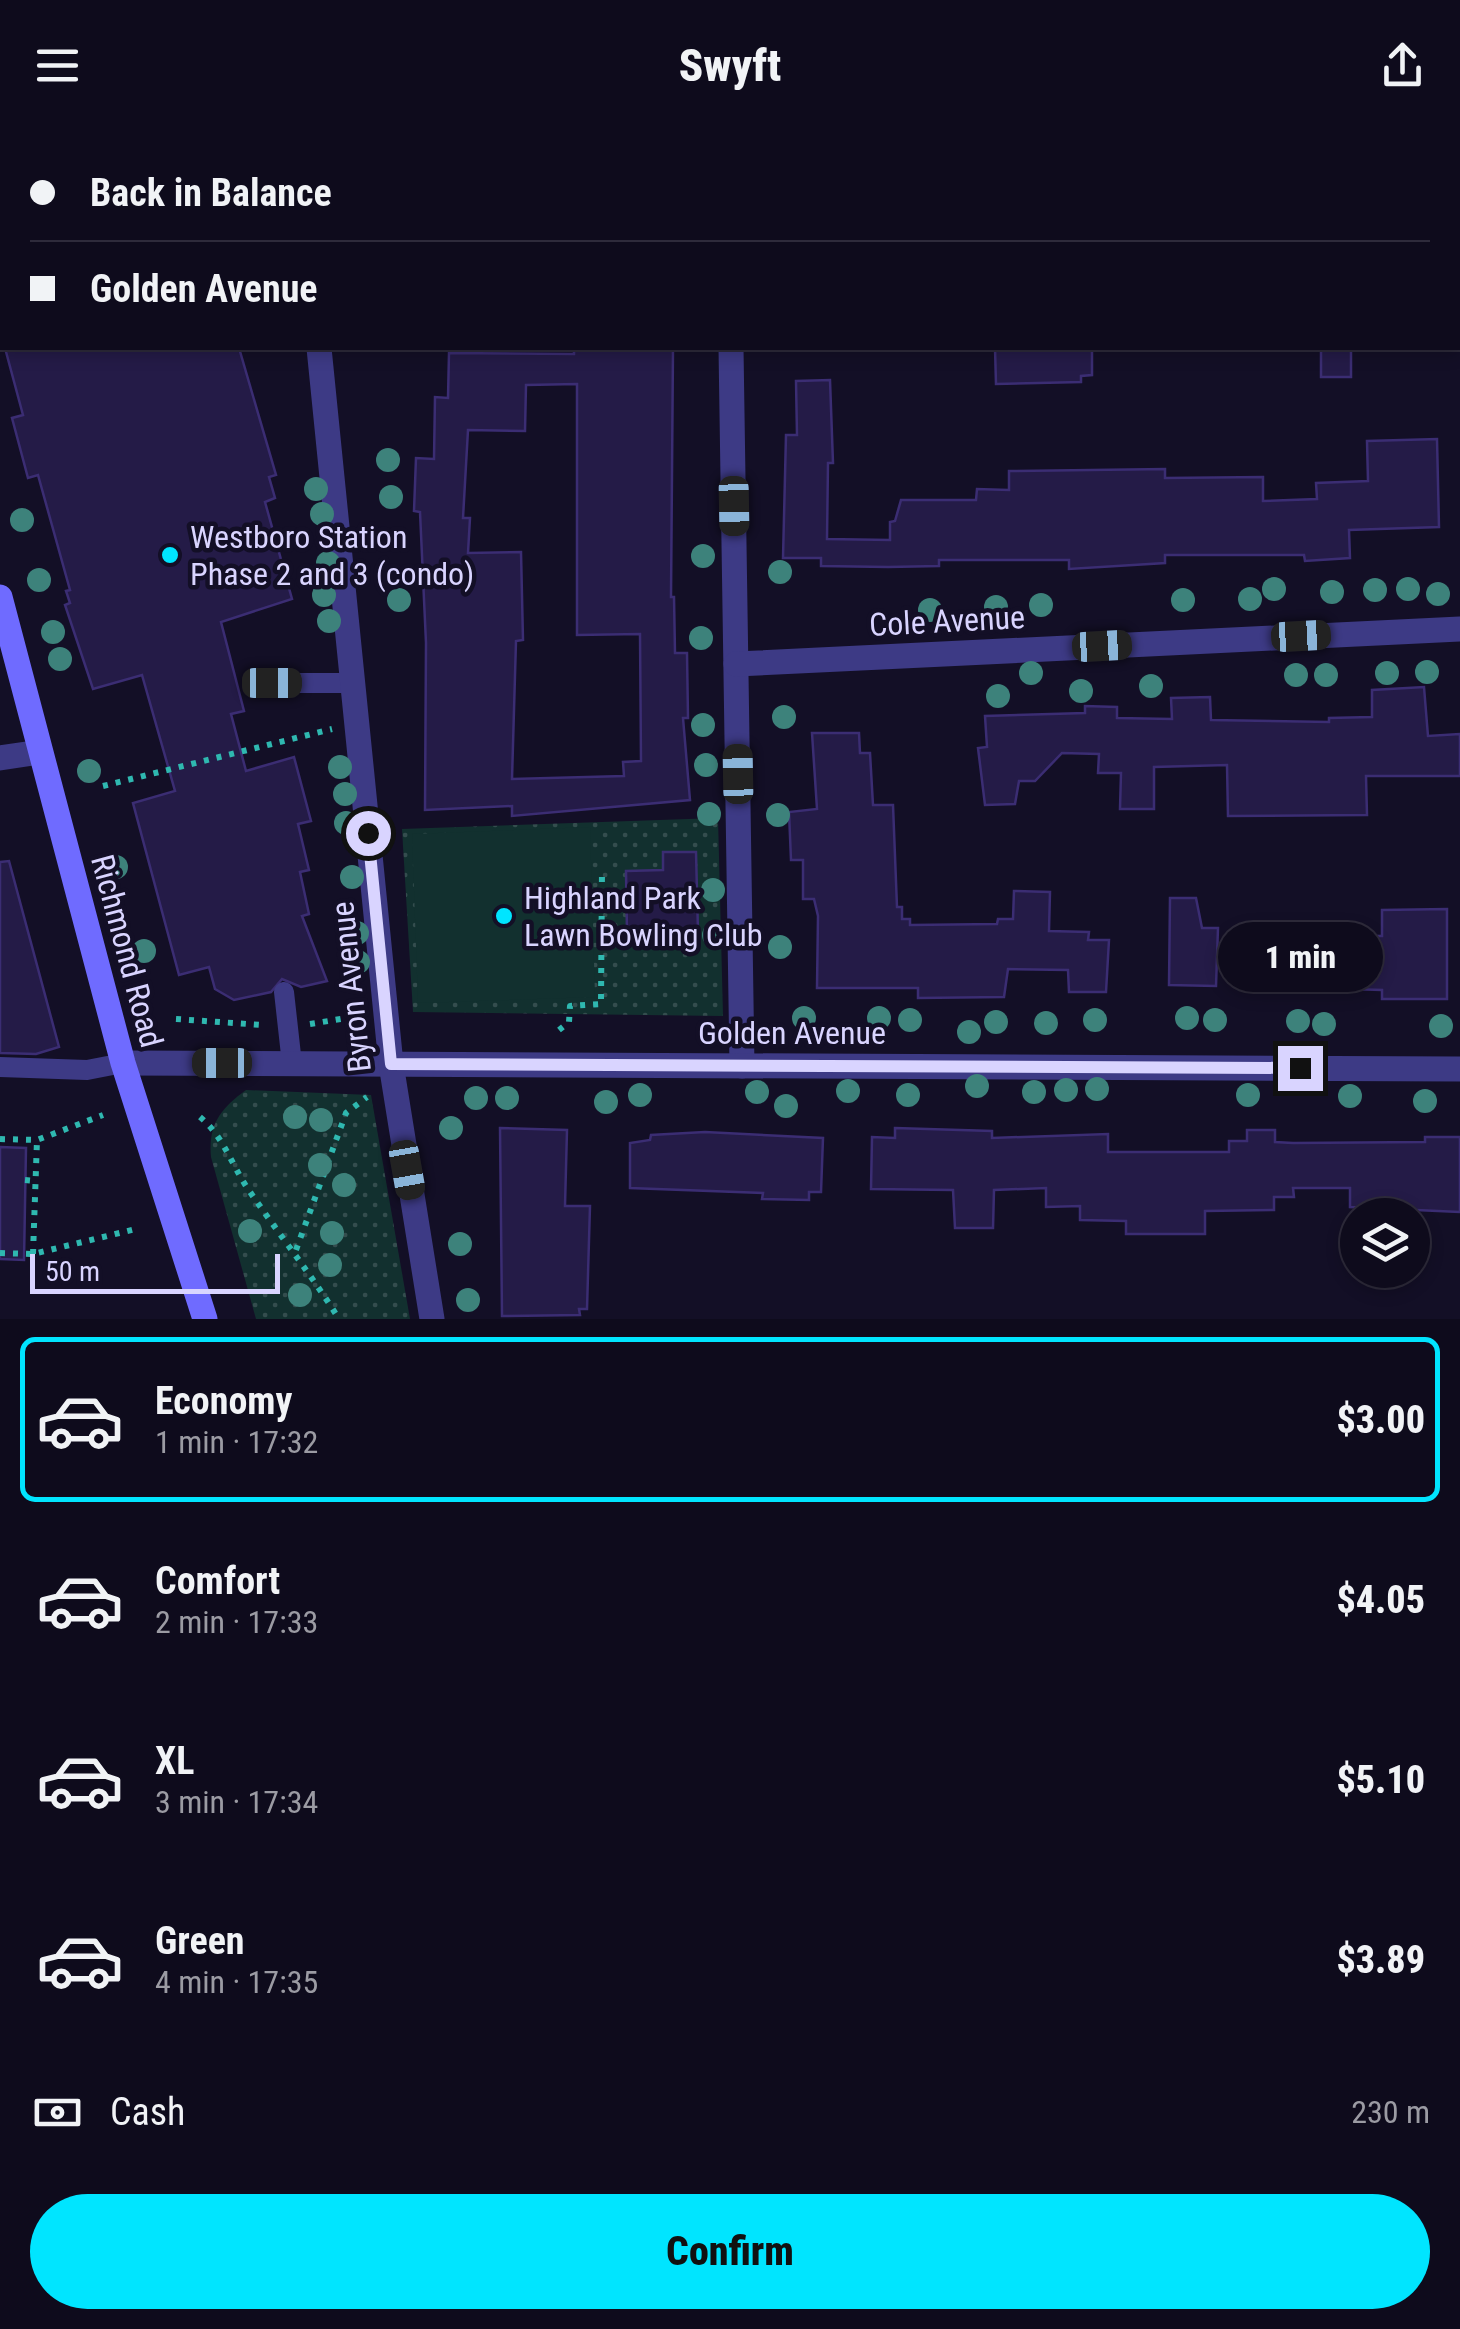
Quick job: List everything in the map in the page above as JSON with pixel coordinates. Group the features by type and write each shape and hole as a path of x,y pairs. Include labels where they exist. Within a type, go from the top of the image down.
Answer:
{"main road":[{"name":"Richmond Road","path":"0,596 123,1063 205,1319"}],"street":[{"name":"Byron Avenue","path":"319,350 391,1064 432,1319"},
{"path":"731,350 742,1066"},
{"name":"Cole Avenue","path":"736,664 1460,629"},
{"path":"0,758 40,752"},
{"name":"Golden Avenue","path":"123,1063 1460,1069"}],"lane":[{"path":"272,683 354,682"},
{"path":"284,992 292,1064"},
{"path":"0,1068 86,1070 123,1063"}],"path":[{"path":"103,786 358,723"},
{"path":"559,1030 569,1022 570,1006 601,1004 602,870"},
{"path":"296,1250 346,1113 368,1097"},
{"path":"0,1139 37,1140 103,1114"},
{"path":"200,1118 217,1131 247,1188 296,1250 339,1319"},
{"path":"33,1254 37,1140"},
{"path":"26,1180 36,1181"},
{"path":"0,1253 33,1254 136,1229"}],"green space":[{"path":"718,818 723,1016 413,1012 402,829"},
{"name":"Highland Park Lawn Bowling Club","path":"590,827 595,997 418,1003 412,834"},
{"path":"246,1090 371,1095 410,1319 256,1319 211,1157 218,1119"}],"building":[{"name":"Westboro Station Phase 2 and 3 (condo)","path":"6,350 240,350 276,475 269,477 275,498 265,502 292,599 221,622 244,711 231,714 246,771 294,757 311,821 298,824 309,870 300,872 309,914 302,916 327,981 301,987 282,979 271,992 234,1000 215,989 209,967 179,975 133,803 175,791 142,675 93,689 65,605 70,603 66,591 70,590 38,475 28,478 12,418 23,415"},
{"path":"673,350 671,597 675,653 687,653 688,718 683,718 690,800 512,816 512,806 425,810 426,643 420,512 414,511 416,458 434,459 435,397 448,398 449,353","holes":["577,384 577,635 640,634 641,761 623,762 624,776 512,779 516,641 523,640 521,552 468,553 470,518 463,518 468,430 525,431 526,385"]},
{"path":"995,350 1092,350 1092,375 1081,376 1081,382 996,384"},
{"path":"1321,350 1351,350 1351,377 1321,377"},
{"path":"830,380 833,463 828,463 827,539 890,540 890,522 895,521 901,500 976,500 977,489 1009,490 1009,471 1165,469 1165,478 1263,477 1263,501 1317,499 1316,483 1368,481 1367,441 1437,439 1439,527 1349,530 1350,558 1305,561 1304,555 1165,555 1165,563 1069,569 1069,560 939,560 939,566 888,567 821,566 821,558 783,558 786,435 797,435 796,381"},
{"path":"1424,687 1428,736 1460,734 1460,776 1366,776 1367,815 1228,816 1227,765 1154,767 1154,809 1120,809 1121,773 1098,773 1099,754 1062,753 1035,781 1019,781 1015,804 985,805 978,748 987,747 985,716 1085,713 1085,706 1117,707 1117,718 1172,719 1171,698 1210,697 1211,720 1329,722 1329,718 1372,717 1372,690"},
{"path":"812,733 859,733 860,753 870,753 873,805 893,805 897,907 902,907 902,919 910,919 910,925 997,924 998,919 1013,919 1014,891 1050,892 1049,931 1089,932 1088,940 1109,940 1106,992 1069,992 1068,970 1008,969 1004,997 918,998 918,988 817,988 818,916 814,899 803,899 803,860 791,860 789,812 817,809"},
{"name":"Highland Park Lawn Bowling Club","path":"663,852 696,852 698,932 627,933 626,871 663,870"},
{"path":"9,861 59,1047 36,1054 0,1053 0,862"},
{"path":"1170,898 1196,898 1202,928 1218,928 1216,986 1169,985"},
{"path":"1447,909 1447,999 1382,999 1382,990 1280,987 1280,935 1382,936 1382,910"},
{"path":"500,1128 567,1130 565,1206 590,1206 587,1309 579,1309 580,1315 502,1316"},
{"path":"895,1128 992,1131 992,1138 1108,1134 1108,1152 1229,1152 1229,1141 1247,1141 1247,1130 1275,1130 1275,1142 1293,1143 1425,1142 1425,1137 1460,1137 1460,1212 1430,1211 1430,1198 1350,1198 1350,1188 1293,1188 1294,1197 1274,1197 1274,1210 1205,1211 1205,1234 1126,1234 1126,1221 1080,1220 1080,1206 1046,1207 1046,1188 994,1190 993,1228 955,1228 953,1190 871,1189 872,1137 895,1138"},
{"path":"705,1132 823,1138 821,1192 809,1192 809,1200 762,1199 763,1193 630,1188 630,1143 650,1140 651,1135"},
{"path":"0,1147 26,1148 24,1260 0,1259"}],"place":[{"name":"Westboro Station Phase 2 and 3 (condo)","path":"170,555"},
{"name":"Highland Park Lawn Bowling Club","path":"504,916"}],"route":[{"path":"368,833 391,1064 1300,1068"}]}
